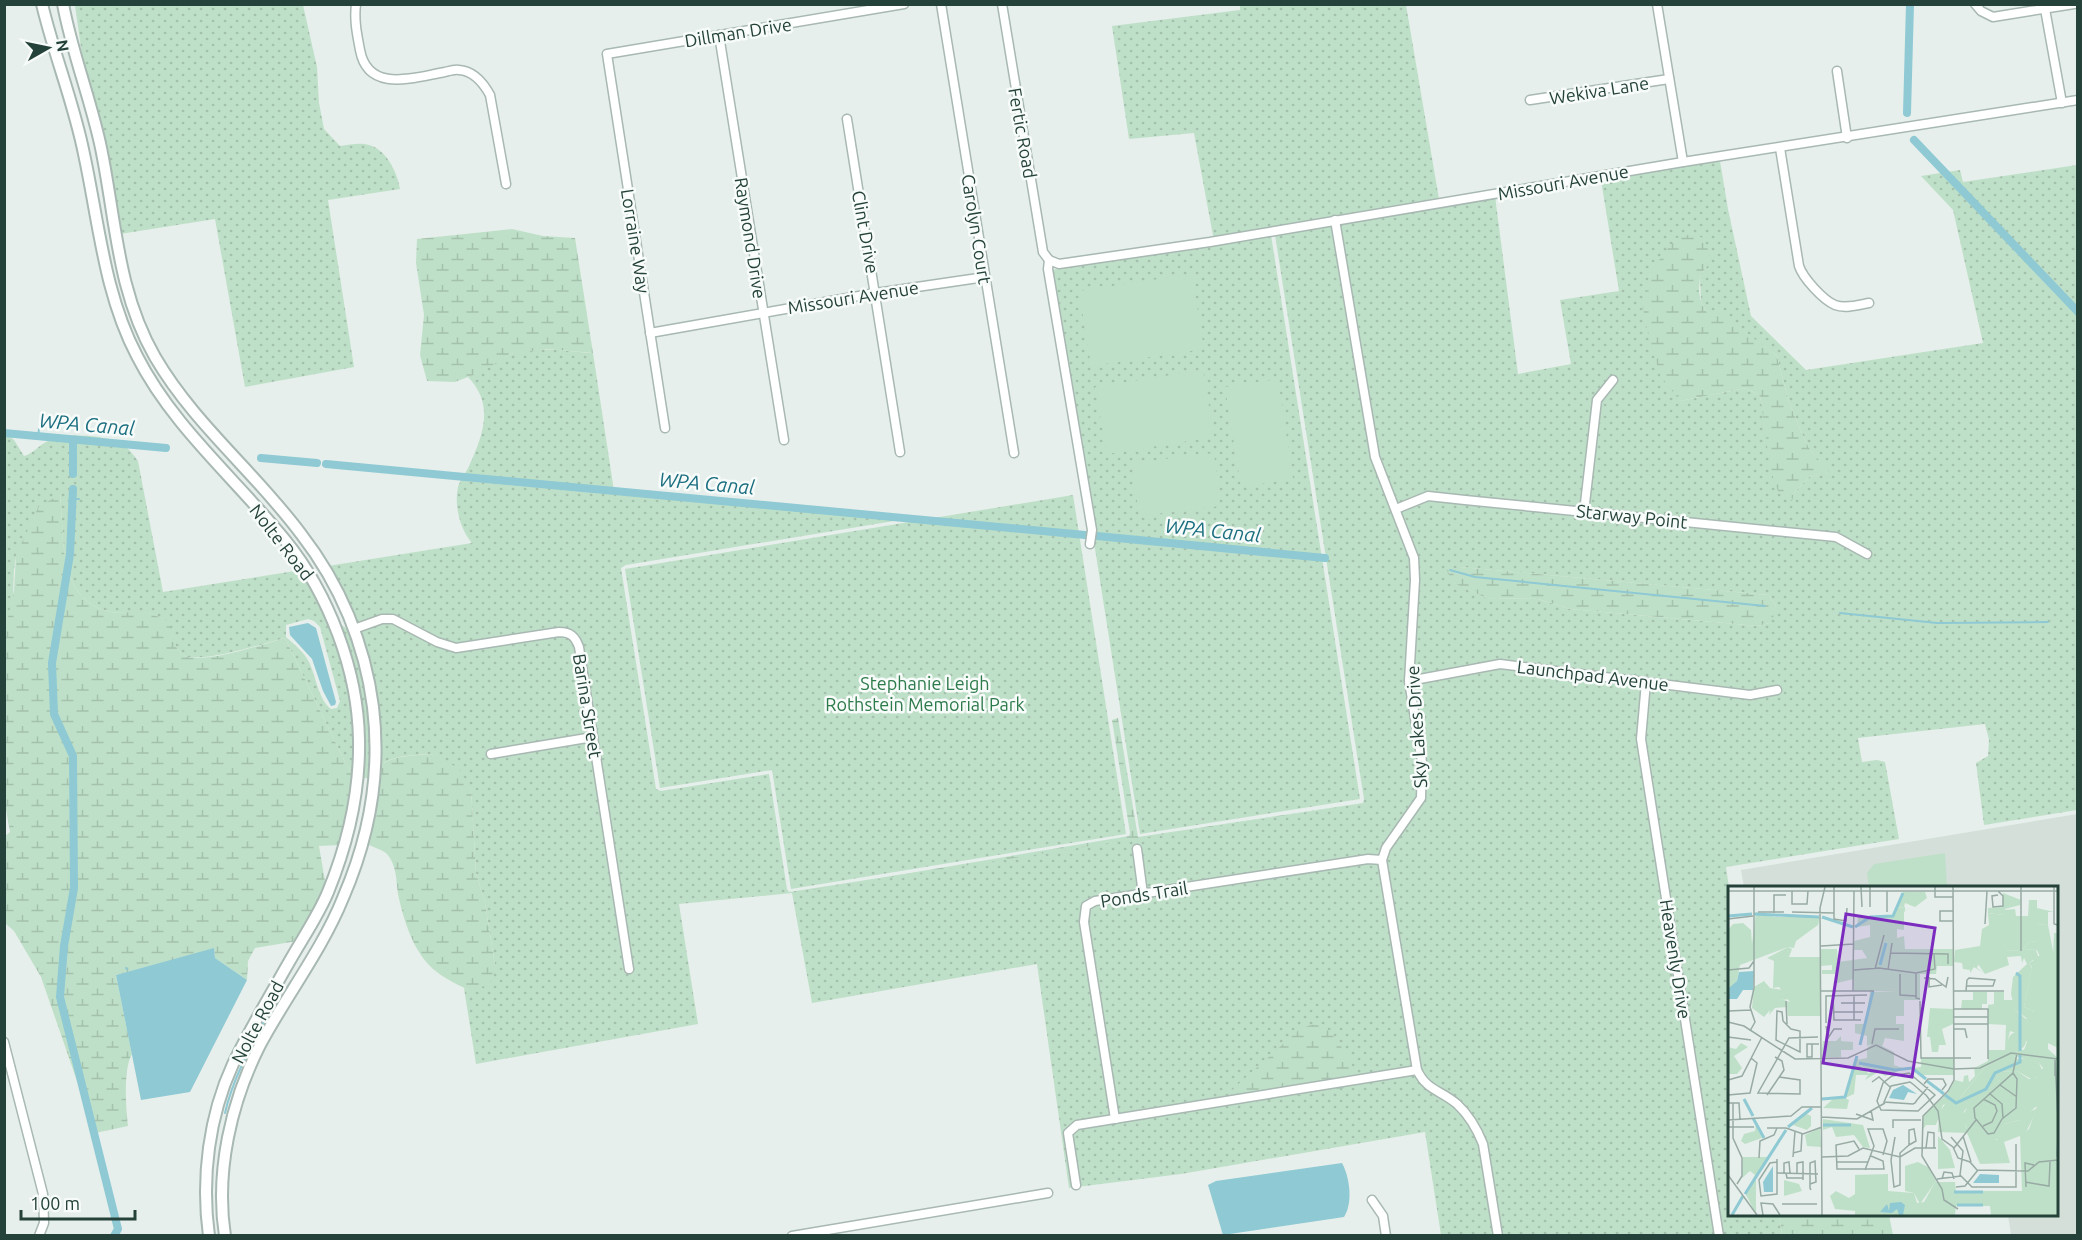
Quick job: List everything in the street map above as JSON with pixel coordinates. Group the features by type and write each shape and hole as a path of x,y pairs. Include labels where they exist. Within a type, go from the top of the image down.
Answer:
{"street":[{"name":"Nolte Road","path":"42,4 84,152 105,268 122,326 138,359 161,396 203,448 281,535 302,564 324,602 336,628 351,681 359,739 356,798 347,839 327,895 231,1067 216,1112 207,1157 205,1191 209,1236"},
{"name":"Nolte Road","path":"63,4 101,148 122,275 153,353 171,383 204,424 302,534 330,577 354,629 367,670 373,709 375,752 372,801 361,851 343,900 259,1047 240,1090 226,1145 222,1193 225,1236"},
{"path":"357,4 354,20 361,59 371,73 384,79 398,79 459,70 471,74 484,84 490,95 506,184"},
{"name":"Dillman Drive","path":"607,54 904,4"},
{"name":"Carolyn Court","path":"941,4 1014,453"},
{"name":"Fertic Road","path":"1002,4 1043,252 1049,260 1048,269 1092,530 1090,544"},
{"path":"1657,4 1683,162"},
{"path":"1975,4 1981,11 1993,17 2074,4"},
{"path":"2045,9 2062,103"},
{"name":"Raymond Drive","path":"718,35 784,440"},
{"name":"Lorraine Way","path":"607,54 665,428"},
{"path":"1837,72 1847,138"},
{"name":"Wekiva Lane","path":"1530,100 1669,80"},
{"name":"Missouri Avenue","path":"1049,260 1059,264 1210,242 1683,162 2078,100"},
{"name":"Clint Drive","path":"847,119 900,452"},
{"path":"1780,148 1799,266 1803,277 1834,304 1844,306 1869,303"},
{"name":"Sky Lakes Drive","path":"1335,220 1375,457 1414,558 1415,580 1409,681 1422,762 1421,798 1386,848 1382,860"},
{"name":"Missouri Avenue","path":"650,333 762,312 985,277"},
{"path":"1584,512 1597,400 1613,380"},
{"path":"180,420 204,424"},
{"path":"203,448 226,449"},
{"name":"Starway Point","path":"1396,508 1428,496 1836,537 1867,554"},
{"path":"302,564 314,570 340,619 354,629"},
{"name":"Barina Street","path":"354,629 382,619 393,619 437,642 456,648 559,632 569,633 577,641 629,969"},
{"name":"Launchpad Avenue","path":"1409,681 1500,664 1750,695 1777,690"},
{"name":"Heavenly Drive","path":"1646,682 1641,739 1719,1236"},
{"path":"491,754 592,737"},
{"path":"1137,849 1143,894"},
{"name":"Ponds Trail","path":"1114,1119 1084,922 1086,906 1095,901 1368,859 1382,860"},
{"path":"1382,860 1417,1070 1422,1081 1431,1089 1455,1102 1478,1130 1483,1144 1498,1236"},
{"path":"4,1042 43,1194 44,1223 39,1236"},
{"path":"1076,1185 1068,1133 1077,1125 1417,1070"},
{"path":"792,1236 1048,1193"},
{"path":"1372,1200 1383,1216 1386,1236"}],"shaded area":[{"path":"2077,814 2077,1235 2011,1235 2008,1216 2058,1216 2058,886 1744,886 1741,870"}],"green space":[{"path":"75,5 303,5 317,67 319,103 324,129 340,146 361,144 378,149 393,167 400,189 328,200 354,367 245,387 215,219 120,234 83,63"},
{"path":"1240,5 1406,5 1440,205 1495,196 1518,374 1571,364 1560,300 1619,291 1601,180 1720,161 1751,316 1806,370 1983,343 1953,210 1921,176 1960,170 1963,182 2077,165 2077,810 1984,825 1976,763 1988,756 1989,740 1985,724 1858,738 1862,762 1877,760 1885,762 1899,839 1726,867 1729,886 1728,1216 1779,1216 1782,1235 1441,1235 1425,1132 1181,1174 1069,1188 1037,964 812,1003 792,893 679,904 698,1024 476,1064 464,988 468,990 495,965 485,903 476,873 471,789 435,754 398,757 379,767 377,706 368,655 353,616 328,566 472,543 461,524 457,494 459,484 479,443 484,409 482,398 468,377 518,352 550,349 593,353 614,491 906,519 626,565 621,568 656,789 661,791 769,774 789,892 1363,803 1275,235 1214,241 1194,133 1129,139 1112,26 1240,10","holes":["1677,238 1707,266 1700,276 1701,302 1707,313 1735,325 1777,356 1788,399 1800,430 1809,448 1829,473 1809,477 1794,493 1766,426 1760,396 1746,388 1680,401 1649,277","1461,567 1769,595 1776,606 1769,623 1758,626 1570,609 1538,599 1486,598 1453,582"]},
{"path":"512,229 543,236 575,238 593,353 546,349 511,354 483,371 455,382 427,381 420,355 424,315 416,263 417,239"},
{"path":"1692,234 1703,238 1709,252 1707,266 1700,276 1699,291 1701,302 1707,313 1722,314 1777,356 1788,399 1800,430 1809,448 1830,473 1809,477 1794,493 1792,501 1780,494 1776,486 1767,448 1760,396 1746,388 1680,401 1660,375 1647,330 1642,302 1649,277 1663,254 1677,238"},
{"path":"1271,235 1360,799 1140,834 1051,270"},
{"path":"1192,274 1204,349 1091,366 1079,291"},
{"path":"1203,370 1214,437 1107,454 1095,387"},
{"path":"1278,379 1293,479 1241,487 1225,387"},
{"path":"6,433 14,440 24,456 48,441 66,436 109,439 128,448 138,461 163,592 301,570 326,619 343,668 352,718 353,774 285,638 209,657 188,657 179,652 176,647 168,622 147,613 111,612 93,605 81,595 72,581 67,565 60,495 18,552 11,610 5,627","holes":["308,619 320,627 340,701 337,708 331,709 327,705 307,658 286,637 286,625"]},
{"path":"1214,453 1220,506 1139,516 1132,463"},
{"path":"60,495 67,565 72,581 81,595 93,605 111,612 148,613 169,622 176,647 179,652 188,657 223,655 285,638 353,774 352,797 340,845 319,846 326,887 297,941 255,948 248,961 247,980 215,958 214,949 116,975 132,1054 126,1079 128,1126 95,1133 41,977 14,931 5,923 5,836 10,832 4,799 5,627 14,590 16,555 39,506"},
{"name":"Stephanie Leigh Rothstein Memorial Park","path":"1073,495 1126,834 791,889 772,770 660,788 625,569"},
{"path":"1461,567 1769,595 1776,606 1775,614 1769,623 1758,626 1570,609 1538,599 1486,598 1452,582 1447,570"},
{"path":"339,623 351,632 363,671 369,710 371,752 369,778 361,778 364,739"},
{"path":"1118,718 1138,837 1363,803 792,893 1129,836 1112,720"},
{"path":"435,754 459,769 471,789 476,873 485,903 495,965 489,985 468,990 437,973 423,958 406,922 393,863 385,853 367,844 379,767 397,758"},
{"path":"1945,853 1947,886 1869,886 1867,873 1874,864"},
{"path":"1323,1024 1348,1057 1356,1079 1351,1087 1229,1106 1229,1094 1235,1087 1301,1028"},
{"path":"1779,1216 1889,1216 1893,1235 1782,1235"}],"water":[{"path":"308,623 316,628 335,705 331,706 323,691 312,659 290,635 289,627"},
{"path":"214,948 215,958 247,980 190,1092 141,1100 116,975"},
{"path":"1342,1163 1349,1190 1349,1205 1344,1217 1223,1235 1208,1185 1216,1181"}],"waterway":[{"path":"1907,113 1910,4"},
{"path":"1914,140 2078,312"},
{"name":"WPA Canal","path":"38,436 39,429"},
{"name":"WPA Canal","path":"4,433 166,448"},
{"path":"73,440 73,474"},
{"name":"WPA Canal","path":"261,458 317,463"},
{"name":"WPA Canal","path":"326,464 1085,535"},
{"path":"73,489 70,554 52,663 54,714 73,756 74,888 64,946 60,997 118,1229 114,1236"},
{"path":"72,499 79,499"},
{"name":"WPA Canal","path":"1097,536 1325,558"},
{"path":"1450,570 1475,577 1765,606"},
{"path":"1840,613 1937,623 2048,622"},
{"path":"225,1113 238,1075 268,1014"}]}
